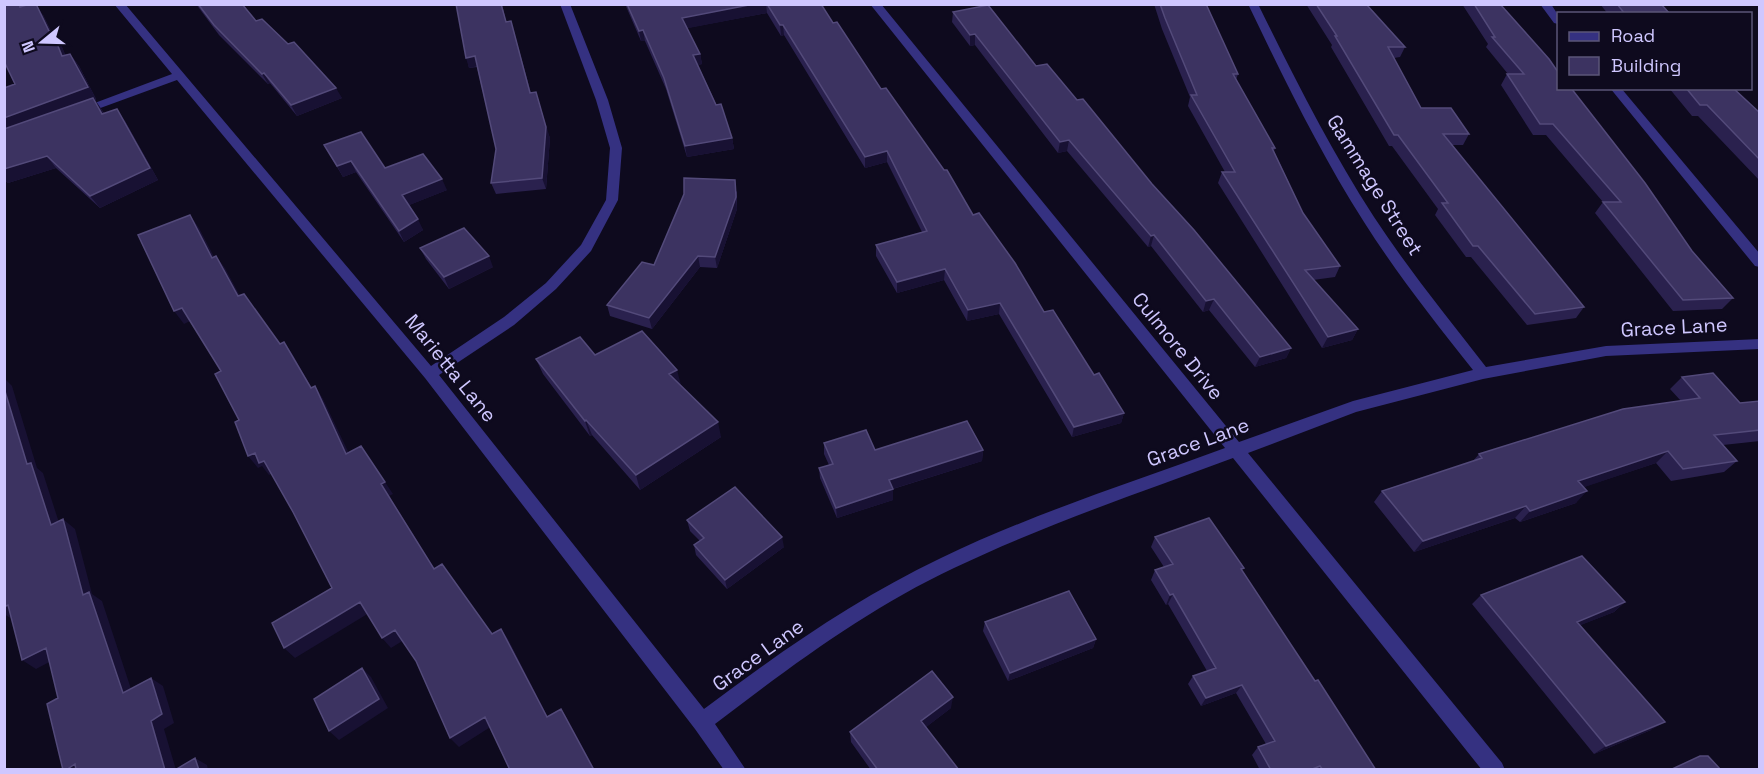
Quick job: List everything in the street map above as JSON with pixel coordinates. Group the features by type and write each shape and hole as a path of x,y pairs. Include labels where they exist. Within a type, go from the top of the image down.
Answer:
{"street":[{"name":"Marietta Lane","path":"119,4 177,76 430,374 702,722 736,770"},
{"path":"430,374 509,321 551,286 586,248 612,200 616,148 603,100 565,4"},
{"name":"Culmore Drive","path":"875,4 1495,770"},
{"name":"Gammage Street","path":"1253,4 1319,134 1356,200 1408,276 1483,373"},
{"path":"1545,4 1557,20"},
{"path":"69,116 177,76"},
{"path":"1617,90 1760,263"},
{"name":"Grace Lane","path":"702,722 803,646 883,597 947,562 1037,524 1353,407 1483,373 1606,351 1760,344"}],"building":[{"path":"4,4 19,4 20,7 36,4 49,31 52,31 62,56 70,54 88,87 4,118 4,88 15,84 4,61"},
{"path":"198,4 242,4 256,21 262,19 288,44 294,42 336,88 291,105 264,73 262,74 214,25"},
{"path":"456,4 501,4 506,22 511,21 530,93 536,92 546,127 542,178 491,183 496,149 475,56 466,58"},
{"path":"627,4 754,4 682,18 700,54 693,55 716,105 721,104 732,138 685,146 664,78 643,30 639,31"},
{"path":"767,4 821,4 833,23 837,22 881,89 886,88 944,170 947,170 973,215 979,213 1015,263 1044,312 1053,310 1094,375 1099,373 1124,413 1074,427 1000,303 968,310 945,269 897,282 876,245 927,231 887,151 865,157 783,25 780,25"},
{"path":"1160,4 1206,4 1238,74 1233,74 1275,148 1272,148 1303,213 1340,266 1305,270 1358,329 1328,337 1222,172 1235,172 1191,95 1197,95"},
{"path":"1316,4 1366,4 1405,47 1388,47 1421,108 1451,108 1469,134 1443,134 1584,307 1535,314 1478,246 1473,246 1442,203 1448,203 1398,135 1394,135"},
{"path":"1474,4 1500,4 1549,59 1557,71 1557,90 1573,90 1645,183 1692,251 1733,298 1683,300 1603,202 1621,202 1553,124 1540,124 1507,74 1524,74 1492,37 1495,37"},
{"path":"1617,4 1661,4 1668,12 1623,12"},
{"path":"988,5 1036,66 1047,64 1077,100 1083,99 1291,348 1260,357 1214,299 1206,301 1154,235 1151,236 1069,140 1060,142 975,34 970,35 953,12"},
{"path":"1688,90 1735,90 1760,113 1760,160 1707,105 1700,105"},
{"path":"93,98 102,114 117,109 150,168 90,196 47,156 4,169 4,129"},
{"path":"361,132 385,168 423,154 442,179 402,195 418,219 399,231 351,161 337,166 324,145"},
{"path":"684,178 735,180 736,197 715,257 698,256 649,318 607,305 642,262 654,265 684,194"},
{"path":"190,215 212,258 216,256 238,296 244,294 280,344 284,342 311,388 315,386 346,454 361,446 385,482 381,484 434,569 442,564 492,634 501,629 547,717 561,709 594,770 510,770 485,717 450,738 416,661 395,630 382,638 360,602 284,648 272,623 332,588 264,461 259,463 255,453 248,456 235,422 239,420 215,374 221,371 182,308 174,311 138,235"},
{"path":"464,228 489,256 444,277 420,248"},
{"path":"642,331 677,370 669,374 718,422 636,475 585,421 536,359 580,337 595,355"},
{"path":"1713,373 1740,403 1760,401 1760,430 1714,435 1737,461 1683,469 1668,451 1578,481 1587,491 1530,511 1526,506 1423,541 1382,491 1482,458 1479,454 1623,409 1700,398 1682,377"},
{"path":"4,388 27,464 31,463 51,525 63,519 83,595 89,592 123,693 151,678 162,714 151,721 165,770 76,770 75,764 63,770 47,704 58,698 46,648 22,660 8,605 4,607"},
{"path":"967,421 983,450 889,480 893,489 836,508 819,468 833,464 824,443 866,430 875,450"},
{"path":"735,487 782,537 725,580 694,545 704,538 687,520"},
{"path":"1209,518 1376,770 1323,770 1320,766 1310,770 1271,770 1258,747 1275,741 1242,685 1206,698 1193,676 1216,668 1173,594 1170,595 1155,570 1173,564 1155,537"},
{"path":"1582,556 1625,602 1577,622 1665,722 1606,746 1481,595"},
{"path":"1069,591 1096,639 1010,673 985,622"},
{"path":"362,668 379,699 329,731 314,699"},
{"path":"932,671 953,697 921,721 959,770 878,770 850,732"},
{"path":"1700,756 1708,756 1721,770 1670,770"},
{"path":"195,758 199,770 175,770"}]}
